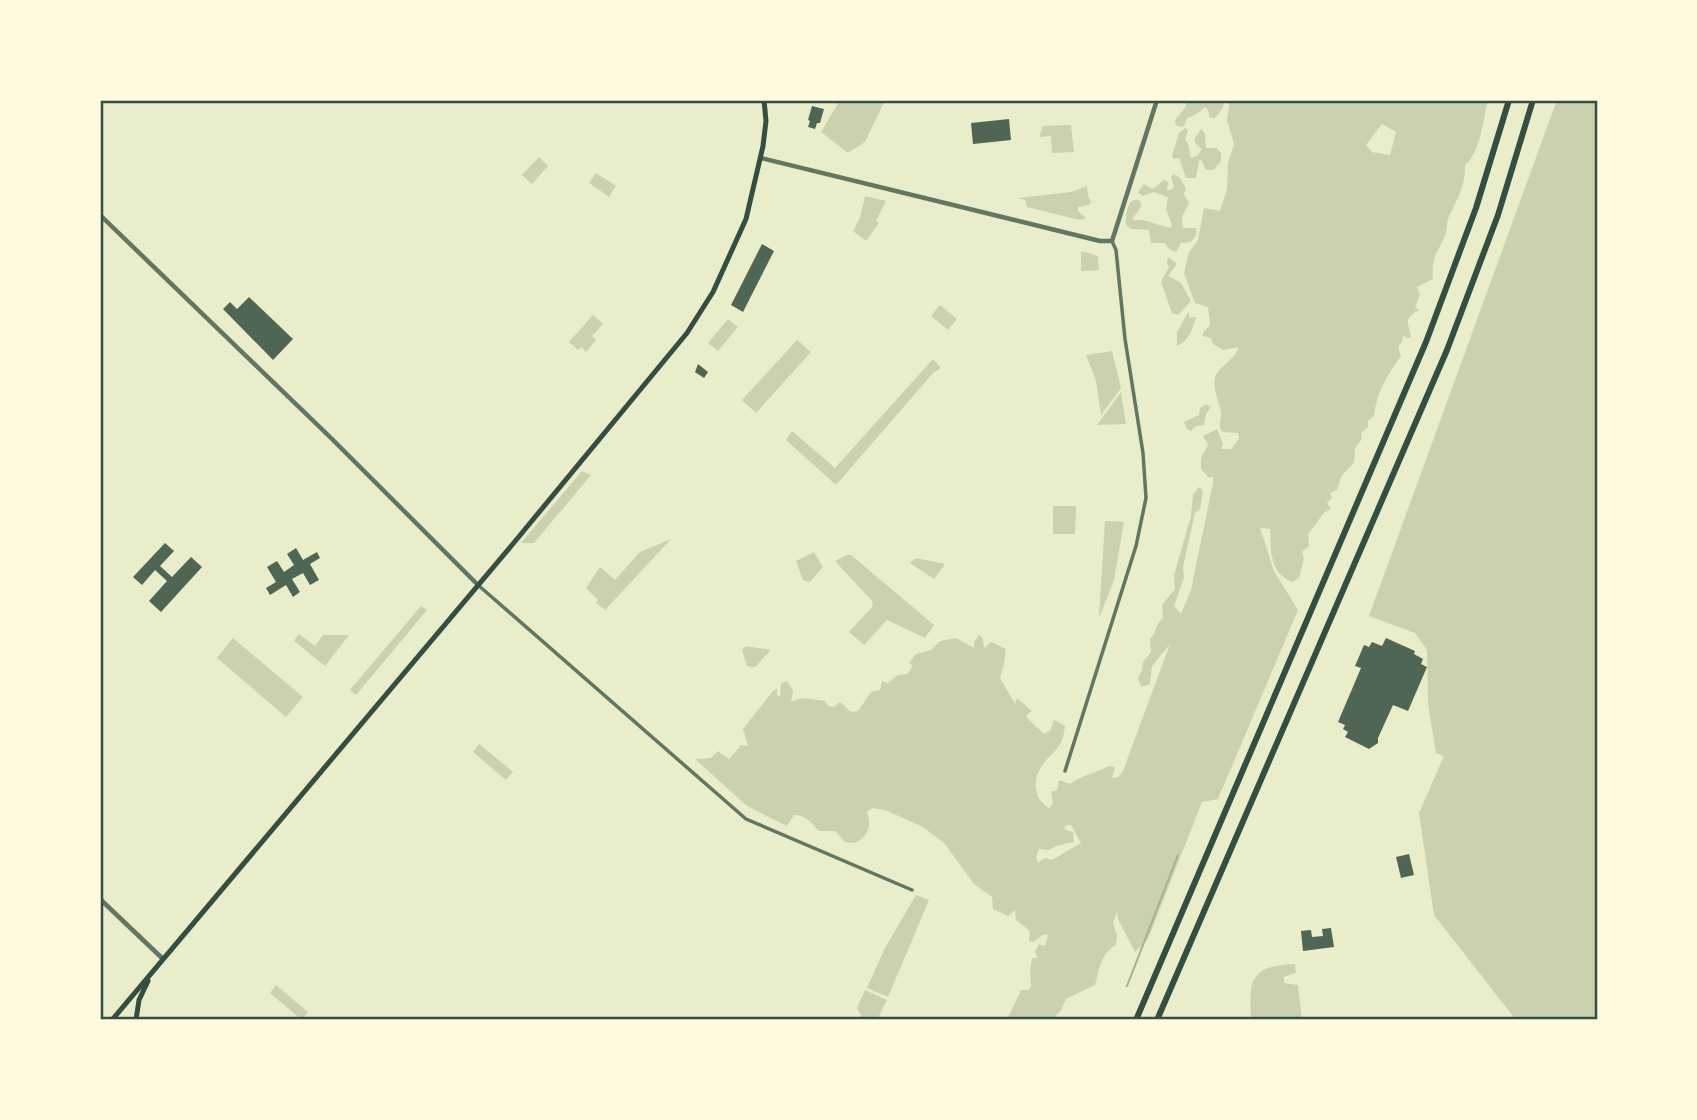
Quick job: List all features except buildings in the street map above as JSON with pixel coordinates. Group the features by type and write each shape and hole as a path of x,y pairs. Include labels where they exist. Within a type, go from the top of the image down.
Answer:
{"highway":[{"path":"1136,1020 1373,467 1454,270 1509,100"},
{"path":"1157,1020 1394,476 1475,278 1533,100"}],"main road":[{"path":"112,1020 655,373 699,315 739,238 761,159 766,121 764,100"},
{"path":"136,1020 139,1000 150,975"}],"street":[{"path":"1065,771 1136,546 1146,498 1143,453 1125,339 1116,250 1112,242 1157,100"},
{"path":"761,159 1112,242"},
{"path":"100,215 337,444 478,585 746,819 912,890"},
{"path":"100,899 163,959"}],"green space":[{"path":"840,100 885,100 865,142 848,153 821,132"},
{"path":"1185,100 1224,100 1223,108 1215,118 1210,118 1205,107 1187,118 1184,126 1180,127 1175,121 1186,106"},
{"path":"1230,100 1488,100 1478,144 1465,165 1458,198 1435,257 1433,279 1417,287 1420,295 1415,307 1419,310 1408,319 1411,338 1403,335 1398,347 1401,356 1383,384 1374,416 1361,433 1362,439 1355,448 1354,463 1342,475 1337,490 1330,493 1332,498 1327,503 1331,509 1324,513 1308,534 1309,546 1302,552 1304,558 1299,578 1292,582 1279,573 1273,560 1270,529 1260,528 1274,571 1298,610 1218,799 1202,802 1148,939 1135,952 1117,912 1113,923 1117,936 1116,945 1104,957 1095,985 1066,999 1052,1020 1007,1020 1021,990 1031,987 1032,958 1038,958 1035,952 1039,944 1045,946 1048,935 1044,934 1033,942 1029,941 1030,931 1016,920 1015,910 1008,916 993,909 992,897 974,884 944,843 923,827 885,810 872,808 867,812 868,830 855,843 845,842 835,831 819,831 798,815 794,815 787,826 747,806 695,759 711,758 718,751 729,759 741,745 748,746 743,729 773,691 777,689 777,695 780,697 781,683 787,681 793,691 791,702 802,698 825,701 828,706 834,707 840,702 851,712 858,711 871,692 880,690 882,681 888,683 898,675 907,674 913,666 909,663 916,654 931,650 940,641 956,638 974,648 974,642 979,635 983,639 984,648 991,642 1006,649 1000,678 1015,704 1017,698 1032,711 1027,718 1044,734 1050,731 1054,720 1065,726 1063,738 1037,776 1037,794 1043,804 1049,808 1053,804 1051,792 1057,790 1059,780 1070,784 1109,766 1115,767 1112,778 1118,777 1123,771 1170,644 1152,666 1150,684 1141,687 1138,678 1143,662 1151,652 1150,639 1163,618 1162,605 1175,589 1174,575 1191,516 1193,494 1199,487 1203,491 1200,509 1195,513 1183,567 1184,578 1174,606 1181,614 1191,590 1213,483 1213,476 1209,478 1201,469 1201,458 1208,445 1203,436 1217,429 1223,444 1221,449 1231,449 1239,439 1238,433 1223,432 1220,429 1221,411 1214,382 1217,373 1239,347 1223,350 1213,344 1211,338 1203,336 1210,325 1208,307 1195,303 1184,273 1189,252 1198,240 1204,208 1220,211 1227,189 1228,163 1234,144 1227,120","holes":["1382,124 1396,132 1390,155 1372,152 1366,145","1071,825 1081,843 1052,860 1045,858 1038,863 1036,857 1039,849 1049,850 1074,842 1073,832 1064,829"]},
{"path":"1557,100 1597,100 1597,1020 1516,1020 1434,915 1419,813 1444,756 1436,753 1428,704 1427,650 1415,633 1369,616"},
{"path":"1071,125 1074,152 1052,153 1051,136 1039,137 1043,126"},
{"path":"1185,128 1188,130 1185,140 1191,158 1197,156 1202,149 1194,140 1201,129 1205,134 1206,148 1217,148 1221,153 1221,161 1214,170 1206,170 1201,159 1199,161 1196,178 1186,178 1179,158 1174,159 1172,156 1179,133"},
{"path":"539,157 548,166 532,184 522,175"},
{"path":"596,173 616,186 609,197 589,183"},
{"path":"1173,174 1180,178 1186,188 1184,194 1189,203 1182,217 1183,228 1196,228 1196,235 1191,242 1181,243 1176,252 1170,250 1165,243 1151,243 1149,230 1131,229 1126,225 1129,205 1139,200 1142,205 1132,220 1143,220 1170,228 1172,225 1166,209 1168,197 1154,192 1142,196 1138,192 1144,184 1153,189 1164,180 1168,182 1167,190 1171,190 1174,187 1171,177"},
{"path":"1087,186 1091,202 1078,207 1085,219 1079,220 1027,207 1025,200 1018,198 1071,192"},
{"path":"865,196 886,201 876,221 879,223 866,241 853,231 860,218"},
{"path":"1081,251 1098,256 1099,270 1081,271"},
{"path":"1168,257 1177,264 1168,276 1181,283 1191,301 1178,315 1172,313 1161,282 1169,267"},
{"path":"940,305 957,319 948,330 931,316"},
{"path":"1189,311 1189,318 1196,317 1190,333 1177,345 1177,332"},
{"path":"593,315 603,324 592,336 596,340 586,352 581,347 578,350 569,342"},
{"path":"728,319 738,327 718,351 708,343"},
{"path":"797,340 811,352 756,413 742,400"},
{"path":"1112,351 1121,388 1101,415 1096,381 1086,355"},
{"path":"933,359 941,368 933,373 836,485 786,440 792,431 835,468"},
{"path":"1121,392 1126,424 1097,425"},
{"path":"1206,404 1211,407 1206,414 1204,425 1196,426 1191,431 1187,429 1184,422 1199,415 1200,408"},
{"path":"582,471 591,475 534,543 521,543"},
{"path":"1053,506 1076,506 1075,534 1053,534"},
{"path":"1105,521 1124,522 1114,580 1099,618"},
{"path":"671,539 605,610 596,603 598,600 586,588 600,567 615,580 640,552"},
{"path":"814,552 823,567 810,582 803,580 796,561"},
{"path":"851,555 934,625 925,638 887,620 864,645 849,632 872,607 873,602 835,561"},
{"path":"916,558 945,564 934,579 910,563"},
{"path":"421,606 427,610 356,695 350,690"},
{"path":"299,634 315,646 323,635 349,635 325,666 294,641"},
{"path":"233,638 303,697 286,717 217,658"},
{"path":"746,646 771,650 755,667 747,666 742,650"},
{"path":"479,744 513,772 506,780 473,752"},
{"path":"916,895 929,900 888,997 867,988 885,948"},
{"path":"1295,964 1296,973 1284,977 1284,983 1298,985 1302,1020 1251,1020 1251,994 1255,977 1269,968"},
{"path":"276,985 308,1012 302,1020 270,993"},
{"path":"865,990 887,1000 877,1020 859,1020 861,1016 857,1008"}],"waterway":[{"path":"1127,986 1178,855"}]}
